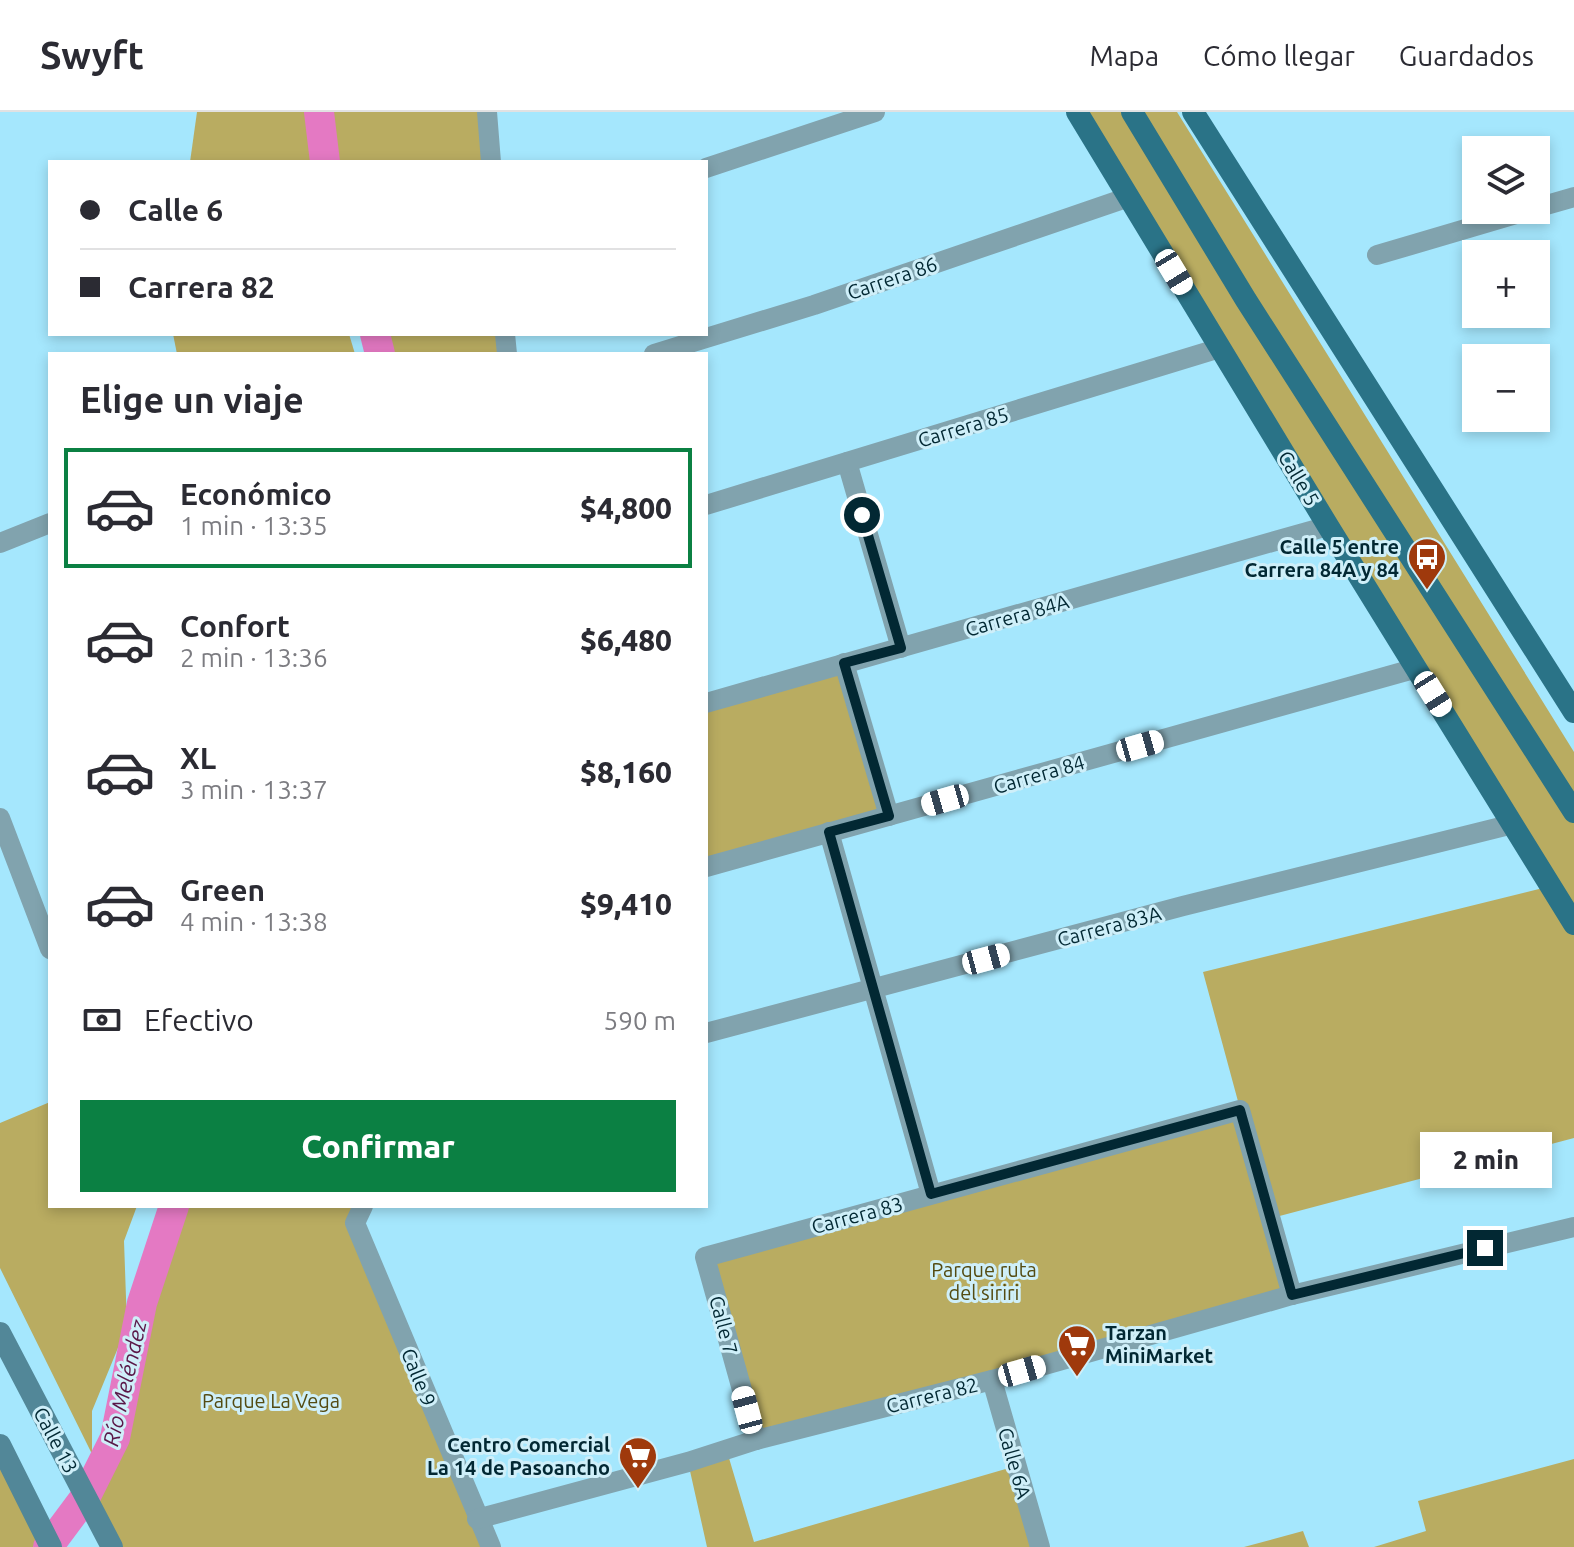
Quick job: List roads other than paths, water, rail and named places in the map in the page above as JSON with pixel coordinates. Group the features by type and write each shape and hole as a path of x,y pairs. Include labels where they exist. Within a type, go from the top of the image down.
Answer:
{"main road":[{"name":"Calle 5","path":"1077,112 1574,924"},
{"path":"1132,112 1246,300 1574,812"},
{"path":"1193,112 1574,712"},
{"name":"Calle 13","path":"0,1333 110,1542"},
{"path":"0,1445 51,1547"}],"street":[{"path":"487,112 491,160"},
{"path":"708,167 875,112"},
{"name":"Carrera 86","path":"661,352 814,305 1129,197"},
{"path":"1550,204 1574,197"},
{"path":"1377,255 1482,224"},
{"name":"Carrera 85","path":"708,504 1220,348"},
{"path":"847,462 901,648"},
{"path":"0,543 48,524"},
{"name":"Carrera 84A","path":"708,702 1328,526"},
{"path":"844,663 889,816"},
{"name":"Carrera 84","path":"708,866 1417,668"},
{"path":"0,818 48,944"},
{"name":"Carrera 83A","path":"708,1032 1183,906 1513,824"},
{"path":"829,832 931,1194"},
{"name":"Carrera 83","path":"705,1257 1240,1110 1292,1295"},
{"name":"Calle 9","path":"362,1208 355,1223 491,1547"},
{"name":"Carrera 82","path":"477,1519 688,1462 756,1440 992,1380 1292,1295 1574,1227"},
{"name":"Calle 7","path":"705,1257 756,1440"},
{"name":"Calle 6A","path":"992,1380 1040,1547"}],"waterway":[{"name":"Río Meléndez","path":"319,112 325,160"},
{"name":"Río Meléndez","path":"376,336 380,352"},
{"name":"Río Meléndez","path":"48,1547 86,1496 115,1438 142,1303 173,1208"}],"place":[{"name":"Calle 5 entre Carrera 84A y 84","path":"1427,591"},
{"name":"Tarzan MiniMarket","path":"1077,1378"},
{"name":"Centro Comercial La 14 de Pasoancho","path":"638,1490"}],"park label":[{"name":"Parque ruta del siriri","path":"984,1280"},
{"name":"Parque La Vega","path":"271,1400"}]}
